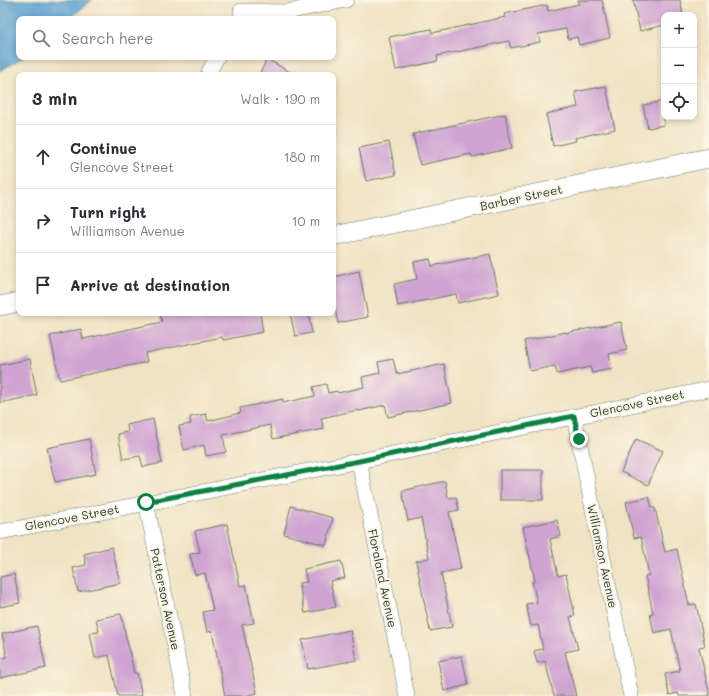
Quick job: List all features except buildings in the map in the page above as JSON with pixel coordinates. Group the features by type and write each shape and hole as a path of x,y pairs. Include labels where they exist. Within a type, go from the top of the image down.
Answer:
{"street":[{"path":"243,10 287,12 346,0"},
{"path":"209,72 215,60"},
{"name":"Barber Street","path":"336,235 709,158"},
{"path":"0,306 16,303"},
{"name":"Glencove Street","path":"0,532 359,461 709,389"},
{"name":"Williamson Avenue","path":"574,416 631,696"},
{"name":"Floraland Avenue","path":"359,461 407,696"},
{"name":"Patterson Avenue","path":"146,502 185,696"}],"water":[{"path":"0,0 92,0 73,16 16,16 16,60 19,60 0,71"}],"route":[{"path":"146,502 359,461 574,416 579,439"}]}
